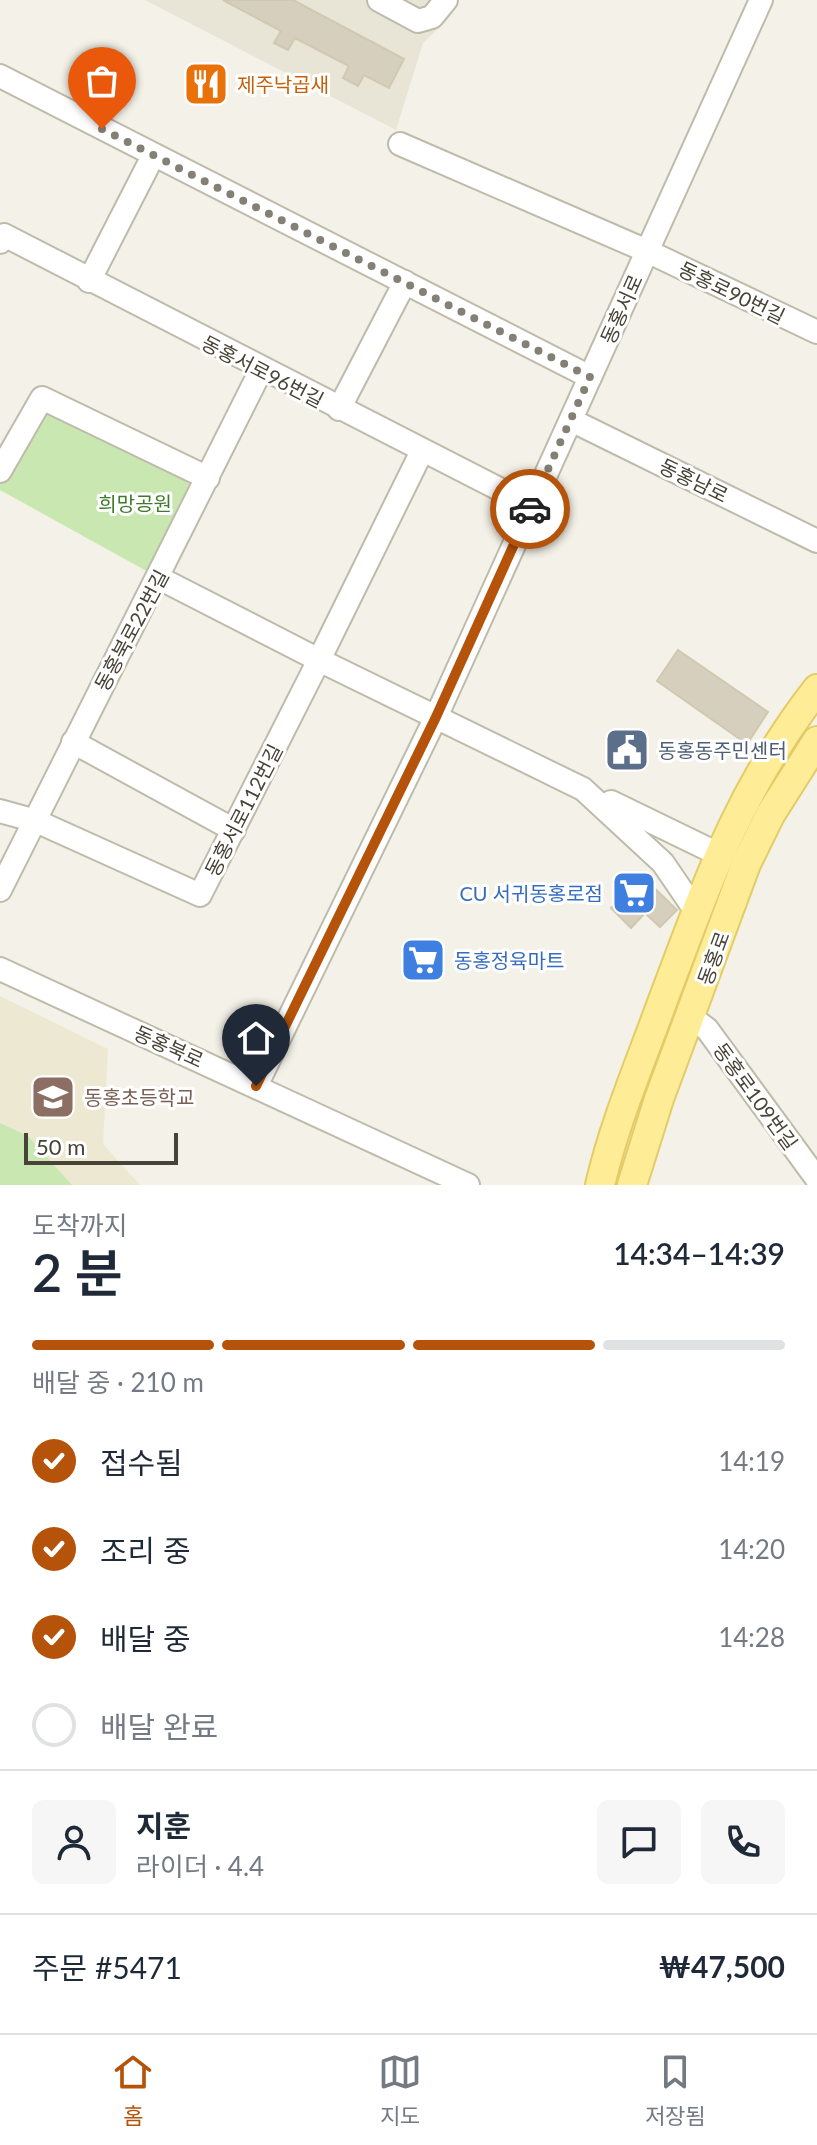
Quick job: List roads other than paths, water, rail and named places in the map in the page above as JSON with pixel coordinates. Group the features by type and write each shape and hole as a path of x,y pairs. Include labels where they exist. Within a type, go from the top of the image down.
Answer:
{"main road":[{"name":"동홍로","path":"600,1185 613,1136 718,854 771,753 817,689"},
{"name":"동홍로","path":"632,1185 643,1145 746,864 770,815 817,741"}],"street":[{"path":"379,0 418,21 432,17 446,0"},
{"name":"동홍서로","path":"256,1086 436,717 761,0"},
{"path":"0,76 590,377"},
{"name":"동홍서로","path":"400,144 647,251"},
{"path":"89,281 153,156"},
{"name":"동홍서로96번길","path":"0,242 4,235 261,370 532,506"},
{"name":"동홍로90번길","path":"647,251 815,324"},
{"path":"339,409 405,282"},
{"name":"동홍북로22번길","path":"0,890 261,370"},
{"path":"0,471 42,398 208,478"},
{"name":"동홍남로","path":"571,420 817,541"},
{"path":"319,660 422,451"},
{"path":"159,578 436,717"},
{"name":"동홍서로112번길","path":"0,811 36,821 200,895 319,660"},
{"name":"동홍로","path":"436,717 583,789 663,863 695,910"},
{"path":"73,742 234,830"},
{"path":"583,789 718,854"},
{"name":"동홍북로","path":"0,969 468,1185"},
{"name":"동홍로109번길","path":"691,1017 707,1029 817,1179"}],"place":[{"name":"제주낙곱새","path":"206,84"},
{"name":"동홍동주민센터","path":"627,750"},
{"name":"CU 서귀동홍로점","path":"634,893"},
{"name":"동홍정육마트","path":"423,960"},
{"name":"동홍초등학교","path":"53,1097"}],"park label":[{"name":"희망공원","path":"135,503"}]}
